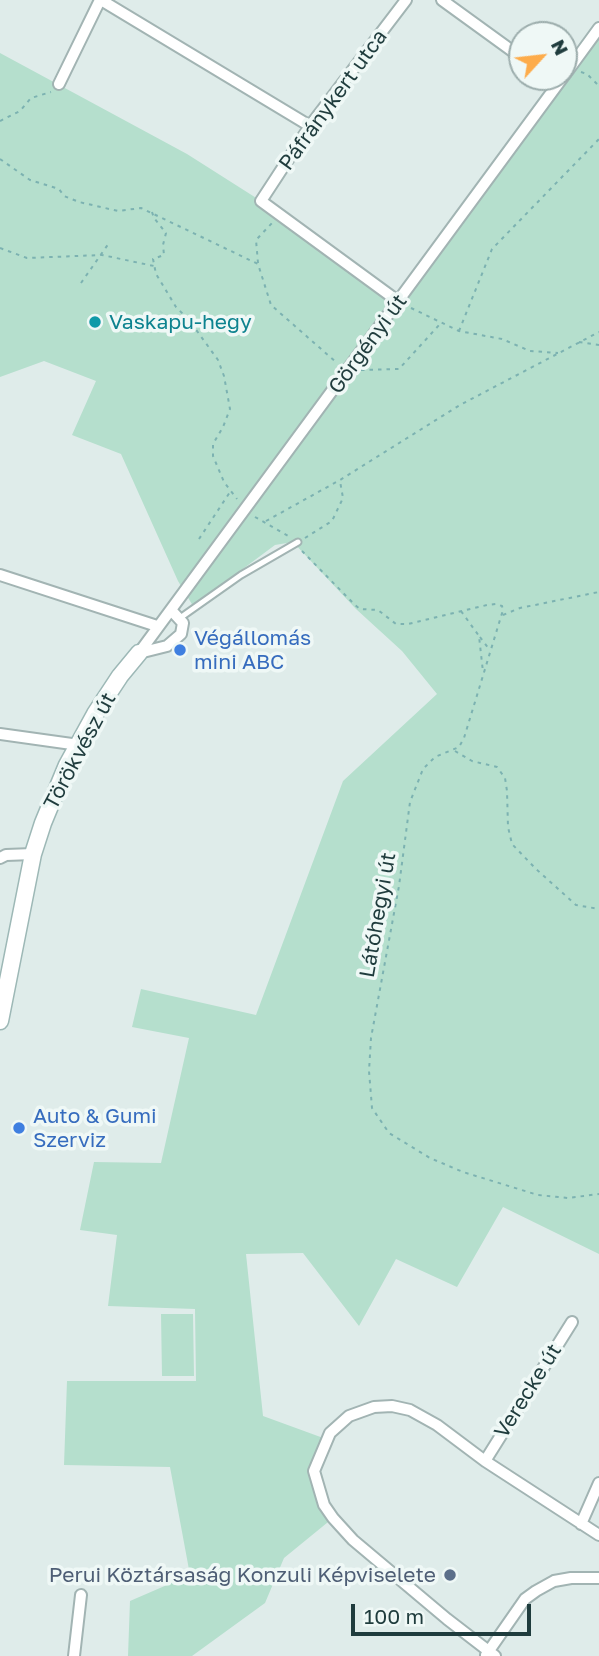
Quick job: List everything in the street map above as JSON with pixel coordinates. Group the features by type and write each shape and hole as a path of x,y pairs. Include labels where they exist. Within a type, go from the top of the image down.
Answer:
{"street":[{"path":"59,84 100,0 310,126"},
{"name":"Páfránykert utca","path":"288,220 261,201 310,126 406,0"},
{"path":"442,0 508,48"},
{"name":"Görgényi út","path":"578,54 599,28"},
{"name":"Görgényi út","path":"171,610 399,302 550,91"},
{"path":"288,220 399,302"},
{"path":"0,575 158,626"},
{"path":"139,653 167,646 181,634 180,618 171,610"},
{"name":"Törökvész út","path":"0,1021 33,854 54,793 101,705 171,610"},
{"path":"0,734 79,745"},
{"path":"0,858 6,855 33,854"},
{"name":"Verecke út","path":"485,1461 572,1322"},
{"name":"Verecke út","path":"490,1655 353,1540 324,1504 314,1471 326,1439 338,1424 349,1416 374,1407 392,1406 410,1410 437,1425 485,1461 599,1535"},
{"path":"581,1524 599,1483"},
{"path":"490,1655 525,1599 536,1591 554,1581 599,1578"},
{"path":"74,1656 80,1595"}],"lane":[{"path":"180,618 241,575 299,542"}],"path":[{"path":"578,71 587,74 599,86"},
{"path":"597,82 599,76"},
{"path":"0,121 20,111 31,98 51,92 59,84"},
{"path":"459,331 492,249 599,139"},
{"path":"0,159 30,180 59,189 64,196 118,211 141,208 258,264"},
{"path":"152,212 166,233 164,256 153,258 156,274 176,307 190,320 218,360 224,376 230,409 213,444 213,456 223,482 245,512"},
{"path":"288,220 273,221 256,240 258,264 271,304 347,371 399,369 440,324"},
{"path":"81,283 109,243"},
{"path":"0,248 27,258 102,255 155,266"},
{"path":"399,302 459,331 502,339 530,351 559,353"},
{"path":"599,332 460,405 340,480 265,521 299,542 302,551 360,609 379,610 396,624 402,625 496,604 502,606 502,616 464,738 454,751 472,761 497,767 505,778 508,791 508,827 512,844 576,905 599,909"},
{"path":"578,342 599,345"},
{"path":"299,542 332,521 343,498 340,480"},
{"path":"200,539 230,491"},
{"path":"502,616 520,608 599,592"},
{"path":"461,611 490,649"},
{"path":"479,636 483,674"},
{"name":"Látóhegyi út","path":"454,751 435,757 423,769 407,816 405,851 371,1038 369,1071 372,1108 389,1133 430,1158 463,1172 538,1195 568,1198 599,1194"}],"green space":[{"path":"599,28 599,1254 503,1207 457,1287 396,1259 359,1326 303,1253 246,1254 263,1416 326,1439 315,1464 333,1518 284,1558 265,1603 192,1656 128,1656 130,1601 190,1575 170,1467 64,1465 67,1381 196,1381 195,1309 108,1306 117,1235 80,1230 94,1162 161,1163 189,1038 132,1027 141,989 256,1015 343,781 437,694 402,651 356,609 293,542 275,545 193,606 178,581 121,454 72,435 96,381 44,361 0,377 0,53 187,154 261,201 399,302 553,91 578,91 578,57"},
{"path":"161,1314 193,1314 194,1376 162,1376"}],"place":[{"name":"Vaskapu-hegy","path":"95,322"},
{"name":"Végállomás mini ABC","path":"180,650"},
{"name":"Auto & Gumi Szerviz","path":"19,1128"},
{"name":"Perui Köztársaság Konzuli Képviselete","path":"450,1575"}]}
